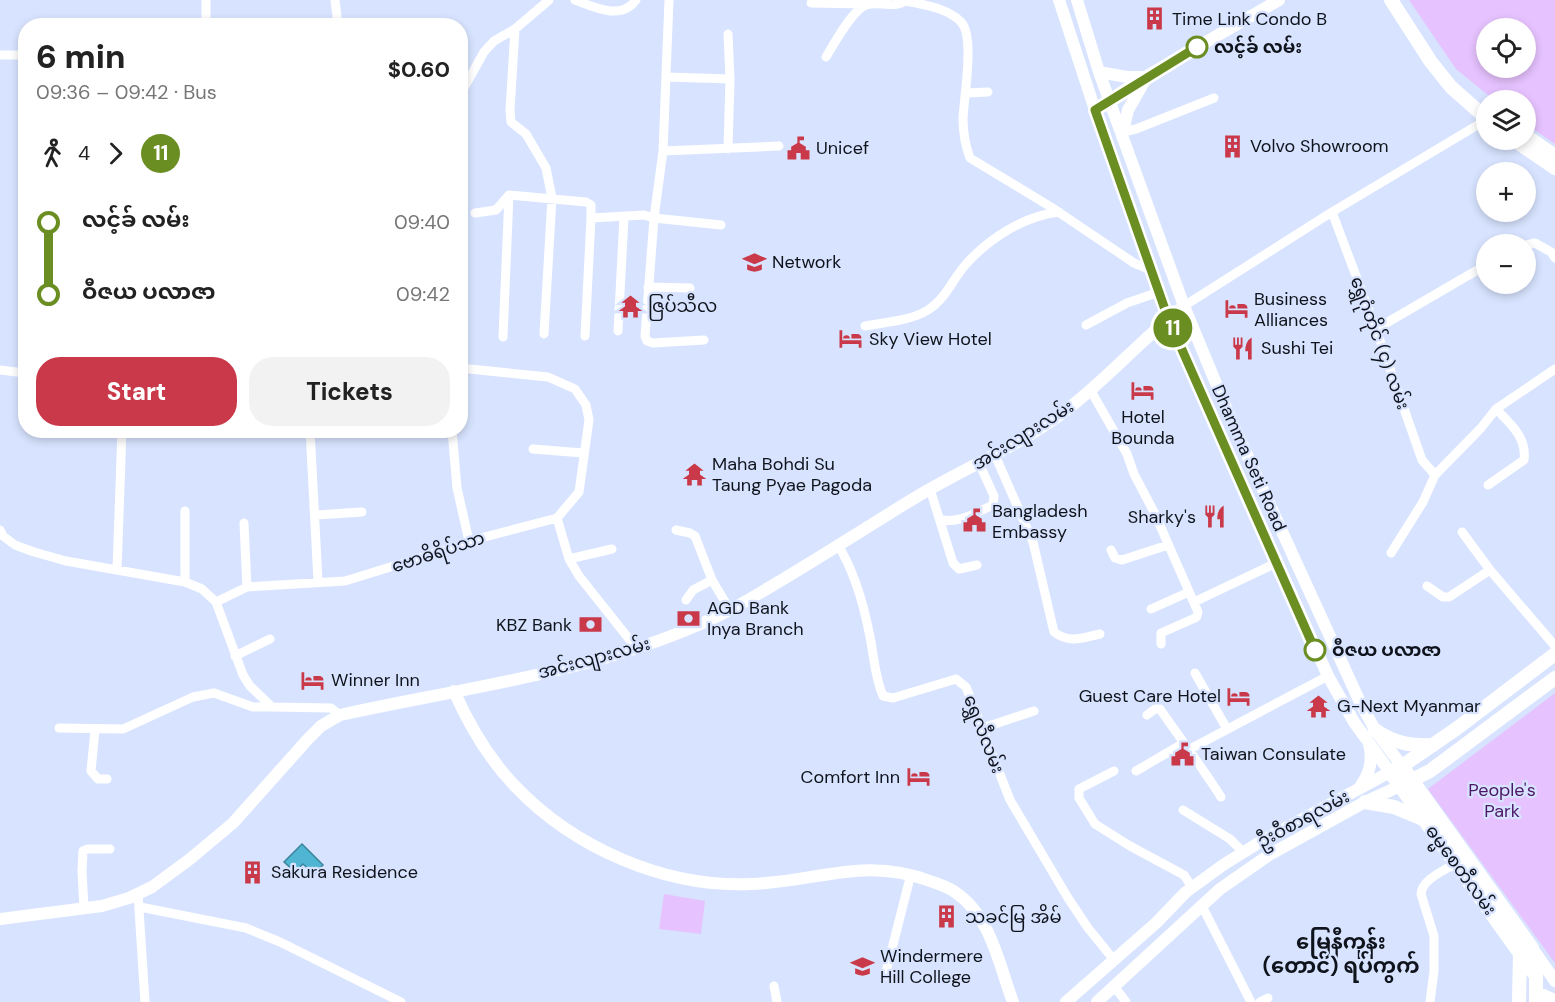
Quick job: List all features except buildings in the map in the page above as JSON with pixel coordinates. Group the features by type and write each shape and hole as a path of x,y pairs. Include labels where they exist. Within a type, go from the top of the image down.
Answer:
{"main road":[{"path":"1059,0 1095,110 1147,76 1279,0"},
{"path":"1077,0 1099,72 1122,135"},
{"path":"1391,0 1431,62 1451,87 1476,110"},
{"path":"1401,0 1428,45 1457,81 1476,97"},
{"path":"1099,72 1127,77 1147,76"},
{"path":"1122,135 1128,110 1147,76"},
{"name":"Dhamma Seti Road","path":"1095,110 1168,318 1276,563 1328,676 1354,722 1371,735"},
{"name":"Dhamma Seti Road","path":"1122,135 1184,306 1232,423 1371,735 1396,769"},
{"path":"1536,143 1555,156"},
{"path":"1529,150 1555,168"},
{"name":"အင်းလျားလမ်း","path":"0,919 139,901 233,824 308,739 321,726 340,715 575,665 637,648 699,626 730,610 930,489 995,455 1058,416 1091,392 1168,318 1184,306"},
{"path":"1276,563 1293,556"},
{"name":"ဦးဝီစာရလမ်း","path":"1066,1002 1111,964 1192,887 1243,852 1396,769 1555,654"},
{"name":"ဦးဝီစာရလမ်း","path":"1097,1002 1220,889 1269,855 1365,802 1430,771 1555,678"},
{"path":"454,691 464,715 480,741 500,770 516,787 563,827 625,860 658,873 702,882 750,885 869,869 911,874 956,892 972,909 990,935 1013,1002"},
{"path":"1359,789 1368,775 1371,764 1371,735 1396,742 1432,745"},
{"name":"ဓမ္မစေတီလမ်း","path":"1396,769 1406,783 1426,822 1456,863 1526,950 1555,981"},
{"path":"1428,803 1425,787 1430,771"},
{"name":"ဓမ္မစေတီလမ်း","path":"1406,783 1428,803 1526,950"},
{"path":"1365,802 1394,807 1426,822"},
{"path":"1526,950 1536,976 1553,1001"},
{"path":"1519,1002 1526,950"},
{"path":"1111,964 1117,984"},
{"path":"1536,976 1537,1002"},
{"path":"1537,1002 1543,996 1553,1001"}],"street":[{"path":"206,0 206,18"},
{"path":"335,0 337,18"},
{"path":"468,81 484,52 494,41 515,29 549,0"},
{"path":"575,0 604,10 616,11 627,9 636,0"},
{"path":"669,0 663,151 654,218 645,336 647,342 704,340"},
{"path":"812,3 899,5 906,1 943,10 962,22 967,32 968,50 963,116 964,141 970,158 1059,212 1134,262 1151,270"},
{"path":"826,57 858,10 867,4"},
{"path":"515,29 511,122 526,134 546,168 552,198 544,334"},
{"path":"728,34 730,79 728,148"},
{"path":"0,56 18,55"},
{"path":"666,77 730,79"},
{"path":"966,93 988,92"},
{"path":"1122,135 1214,98"},
{"path":"1184,306 1332,212 1476,125"},
{"path":"663,151 779,146"},
{"path":"509,195 590,203 585,336"},
{"path":"475,213 496,210 509,195"},
{"path":"503,337 509,195"},
{"path":"865,326 911,318 929,310 940,299 966,263 999,235 1045,214 1059,212"},
{"name":"ရွှေဂုံတိုင် (၄) လမ်း","path":"1332,212 1422,460 1433,474"},
{"path":"591,218 644,215 721,225"},
{"path":"618,331 624,217"},
{"path":"1536,244 1551,252 1555,258"},
{"path":"1376,330 1476,271"},
{"path":"648,287 690,288"},
{"path":"1086,325 1127,303 1159,292"},
{"path":"468,369 548,377 575,389 586,405 589,420 579,492 557,518 569,559 591,594 637,648"},
{"path":"1391,553 1423,502 1433,474 1481,428 1496,409 1555,369"},
{"path":"0,370 18,372"},
{"path":"1091,392 1127,454 1134,474 1155,514 1194,602 1197,616 1161,633 1161,644"},
{"path":"1488,485 1524,460 1526,448 1516,430 1496,409"},
{"path":"117,570 122,438"},
{"path":"311,438 318,581"},
{"path":"453,438 457,488 469,541"},
{"path":"533,449 583,453"},
{"path":"995,455 1033,542 1054,632 1063,639 1080,639 1100,634"},
{"path":"940,519 956,520 993,505 994,495 979,463"},
{"path":"930,489 955,566 959,569 977,565"},
{"path":"185,511 185,582"},
{"path":"316,515 362,512"},
{"name":"ဗောဓိရိပ်သာ","path":"216,602 247,587 345,581 469,541 557,518"},
{"path":"244,523 247,587"},
{"path":"0,530 3,536 15,545 34,552 66,561 185,582 202,589 216,602 235,656 250,686 272,707"},
{"path":"676,530 695,536 712,580 730,610"},
{"path":"1462,531 1490,570 1555,646"},
{"path":"1111,550 1115,558 1122,560 1168,544"},
{"name":"ရွှေလီလမ်း","path":"838,545 853,573 870,633 878,683 883,696 893,698 956,679 966,687 1010,800 1068,898 1111,964"},
{"path":"569,559 612,549"},
{"path":"1194,602 1276,563"},
{"path":"1427,586 1443,597 1449,597 1490,570"},
{"path":"686,600 693,590 712,580"},
{"path":"1151,609 1189,592"},
{"path":"235,656 270,639"},
{"path":"1195,673 1227,729"},
{"path":"1136,771 1227,729 1328,676"},
{"path":"59,728 123,729 142,723 194,698 214,693 253,706 331,708 340,715"},
{"path":"1147,714 1160,709 1221,797"},
{"path":"983,728 1034,711"},
{"path":"95,730 91,771 98,779 107,779"},
{"path":"1114,771 1079,789 1079,798 1095,824 1130,846 1185,875 1192,887"},
{"path":"1183,810 1230,839 1243,852"},
{"path":"84,909 83,851 110,849"},
{"path":"1430,1002 1434,971 1434,936 1420,894 1421,888 1456,863"},
{"path":"885,976 911,874"},
{"path":"146,1002 139,901 246,928 280,942 401,1002"},
{"path":"1202,906 1251,1002"},
{"path":"1117,984 1126,1002"},
{"path":"774,986 777,1002"}],"green space":[{"path":"1409,0 1555,0 1555,144 1536,131 1536,90 1482,90 1456,69"},
{"name":"People's Park","path":"1555,693 1555,963 1428,789"},
{"path":"664,894 705,901 701,934 659,929"}],"water":[{"path":"302,844 323,865 314,874 303,864 295,872 284,862"}],"bus line":[{"name":"11","path":"1197,47 1095,110 1168,318 1315,650"}],"place":[{"name":"Time Link Condo B","path":"1154,19"},
{"name":"လင့်ခ် လမ်း","path":"1197,47"},
{"name":"Volvo Showroom","path":"1232,146"},
{"name":"Unicef","path":"798,148"},
{"name":"Network","path":"754,262"},
{"name":"ဇြပ်သီလ","path":"630,306"},
{"name":"Business Alliances","path":"1236,309"},
{"name":"Sky View Hotel","path":"851,339"},
{"name":"Sushi Tei","path":"1243,348"},
{"name":"Hotel Bounda","path":"1143,391"},
{"name":"Maha Bohdi Su Taung Pyae Pagoda","path":"694,474"},
{"name":"Sharky's","path":"1214,517"},
{"name":"Bangladesh Embassy","path":"974,521"},
{"name":"AGD Bank Inya Branch","path":"689,618"},
{"name":"KBZ Bank","path":"590,625"},
{"name":"ဝီဇယ ပလာဇာ","path":"1315,650"},
{"name":"Winner Inn","path":"313,680"},
{"name":"Guest Care Hotel","path":"1239,696"},
{"name":"G-Next Myanmar","path":"1319,706"},
{"name":"Taiwan Consulate","path":"1183,754"},
{"name":"Comfort Inn","path":"918,777"},
{"name":"Sakura Residence","path":"253,872"},
{"name":"သခင်မြ အိမ်","path":"947,917"},
{"name":"Windermere Hill College","path":"862,966"}],"district":[{"name":"မြေနီကုန်း (တောင်) ရပ်ကွက်","path":"1341,954"}]}
